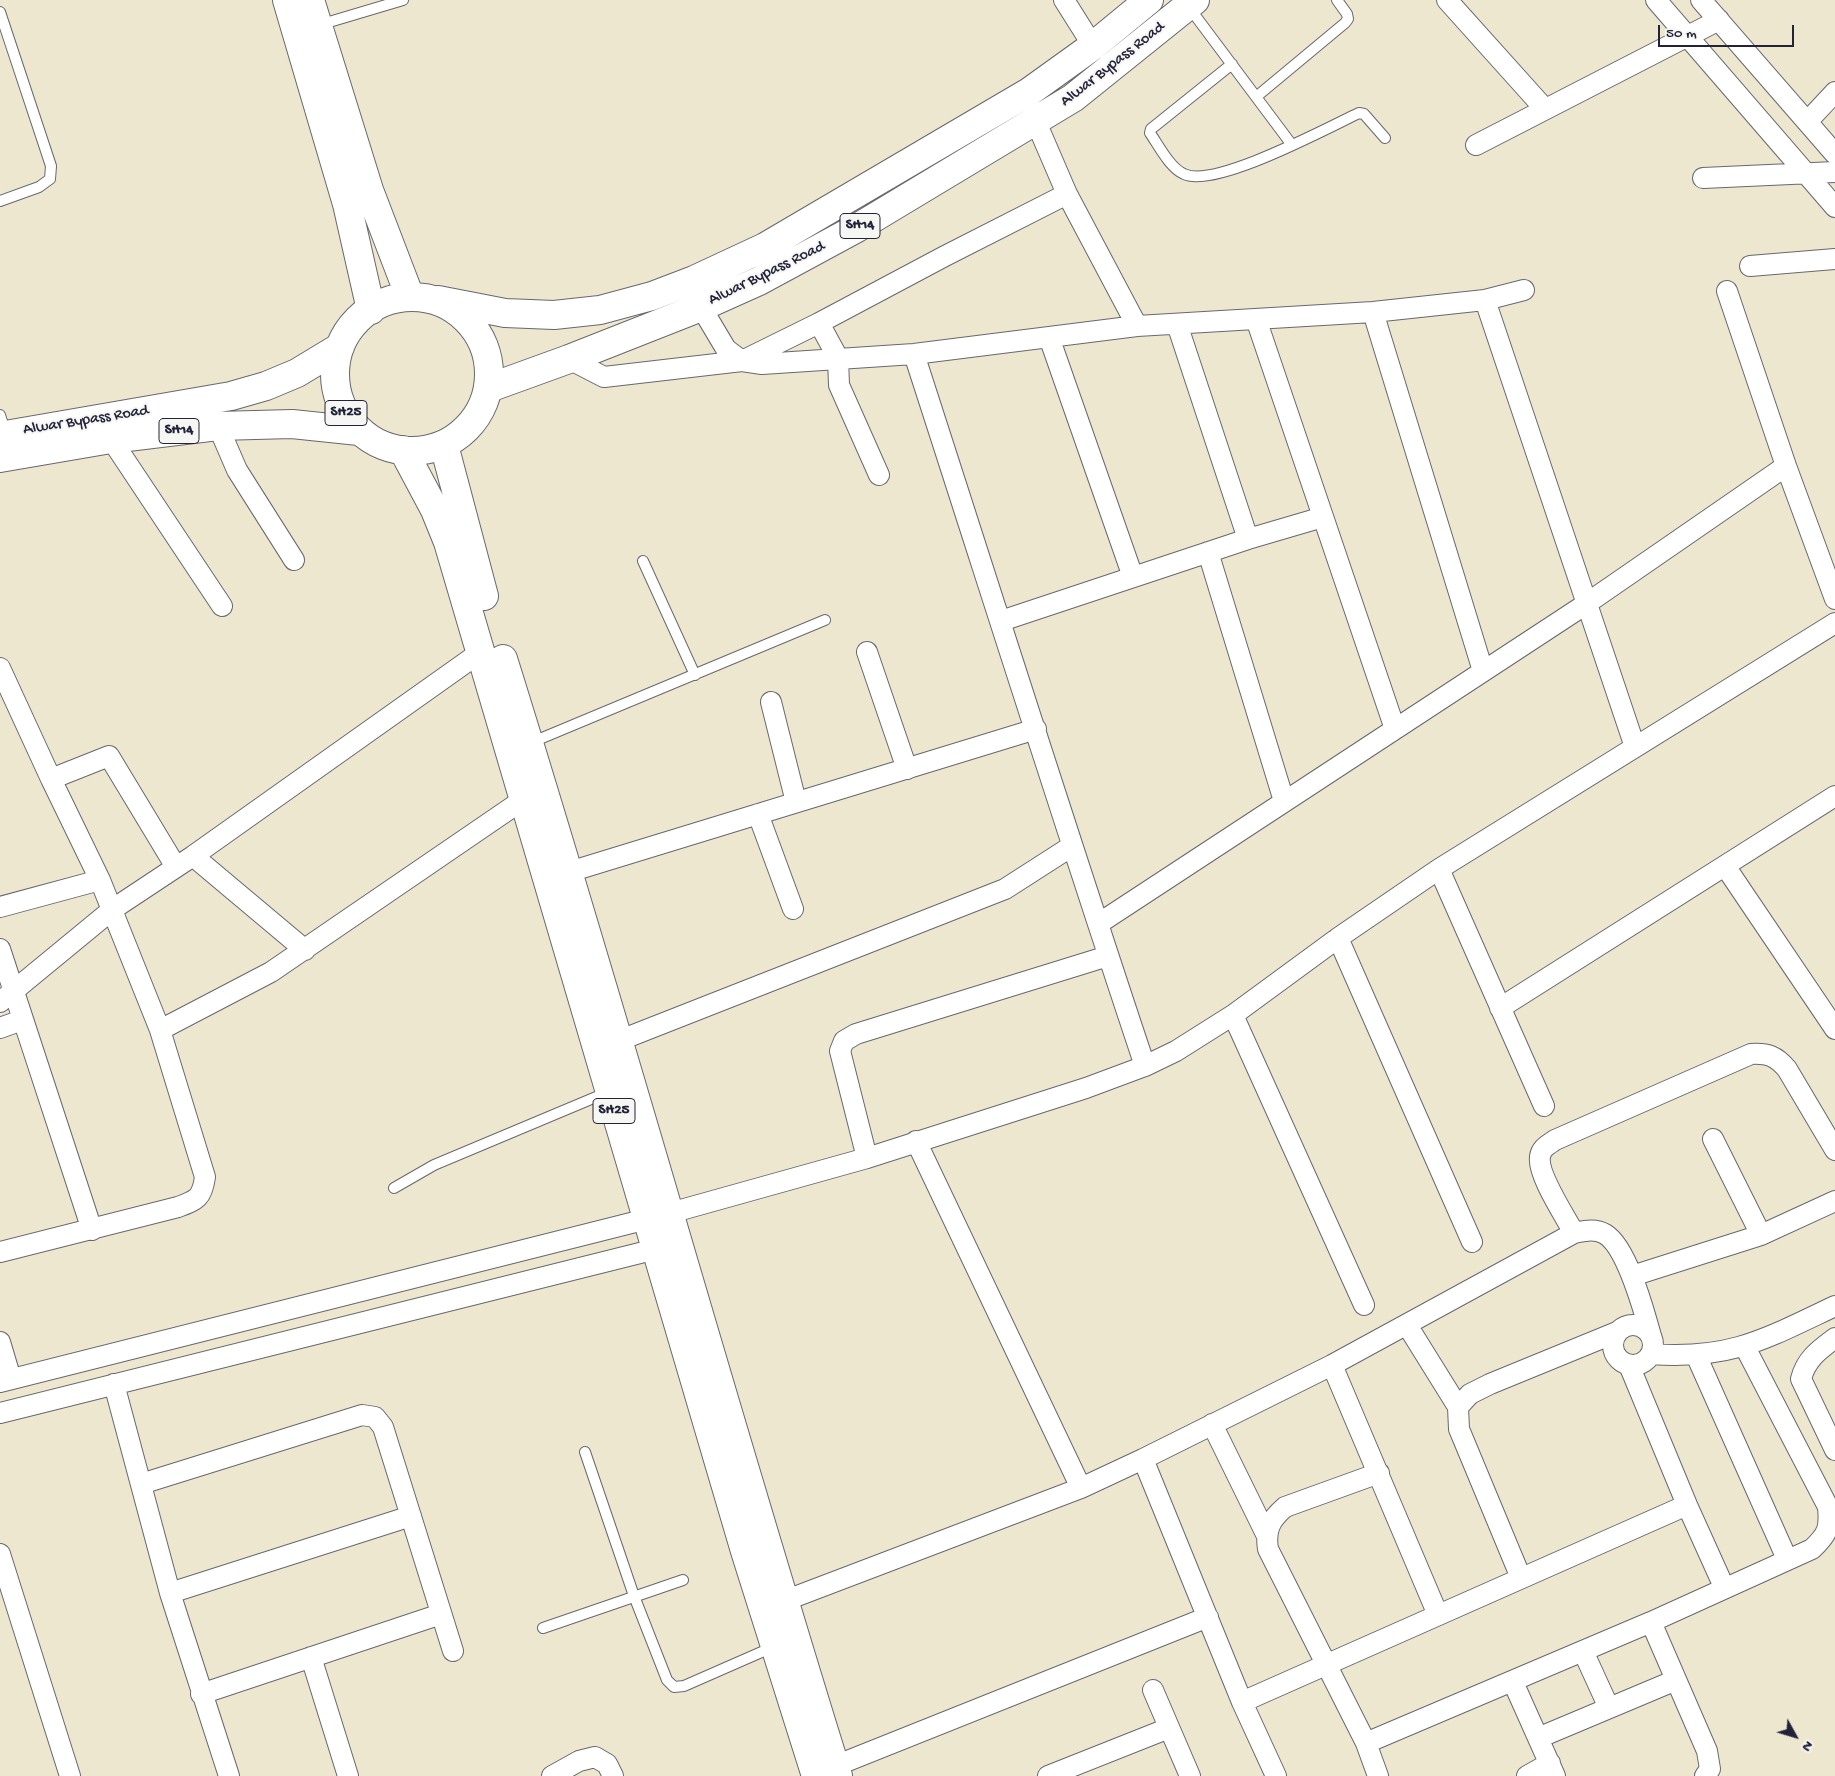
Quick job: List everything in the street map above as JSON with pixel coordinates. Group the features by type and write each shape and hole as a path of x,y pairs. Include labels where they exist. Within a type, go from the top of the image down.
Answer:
{"main road":[{"path":"287,0 347,204 372,310"},
{"path":"310,0 369,190 410,296"},
{"name":"Alwar Bypass Road","path":"438,300 505,313 554,314 600,310 652,296 694,280 765,247 867,189 1029,92 1093,46 1149,0"},
{"name":"Alwar Bypass Road","path":"489,388 701,307 759,281 857,228 1073,98 1192,3"},
{"name":"SH25","path":"410,296 438,300 462,314 479,335 489,360 489,388 480,411 465,431 444,445 414,452 384,447 359,431 341,406 335,377 340,347 356,321 372,310 381,303 410,296"},
{"name":"Alwar Bypass Road","path":"2,436 231,396 266,386 297,373 340,347"},
{"name":"Alwar Bypass Road","path":"2,436 112,439 218,426 292,424 359,431"},
{"name":"SH25","path":"444,445 463,524 569,872 618,1041 658,1216 656,1249 774,1647 830,1773"},
{"name":"SH25","path":"403,450 435,510 448,542 482,651 609,1092 658,1216 784,1601 830,1773"}],"street":[{"path":"1064,0 1093,46"},
{"path":"1447,0 1544,108"},
{"path":"1656,0 1835,207"},
{"path":"1701,0 1835,154"},
{"path":"1476,145 1544,108 1719,20"},
{"path":"1807,122 1835,92"},
{"path":"1036,122 1067,194 1137,326"},
{"path":"1703,178 1835,172"},
{"path":"742,361 1067,194"},
{"path":"1750,266 1835,259"},
{"path":"569,359 604,377 742,361 762,364 914,354 1137,326 1373,312 1485,300 1524,290"},
{"path":"1727,291 1786,466 1835,599"},
{"path":"1485,300 1635,748"},
{"path":"701,307 726,349 742,361"},
{"path":"1373,312 1483,671"},
{"path":"1256,319 1395,729"},
{"path":"819,323 838,358 839,384 880,475"},
{"path":"1177,324 1248,538"},
{"path":"1049,337 1133,577"},
{"path":"914,354 1072,846 1145,1066"},
{"path":"218,426 237,470 294,560"},
{"path":"112,439 222,606"},
{"path":"1098,924 1586,604 1786,466"},
{"path":"1001,621 1248,538 1324,517"},
{"path":"1208,552 1284,801"},
{"path":"0,1342 6,1381 658,1216 867,1158 1086,1088 1145,1066 1176,1051 1233,1015 1338,938 1439,869 1835,623"},
{"path":"6,996 112,909 185,862 482,651"},
{"path":"867,652 907,769"},
{"path":"0,668 112,909 160,1030 206,1177 203,1191 195,1200 178,1207 0,1252"},
{"path":"772,702 796,802"},
{"path":"569,872 1036,729"},
{"path":"51,779 109,756 185,862 305,950"},
{"path":"160,1030 272,972 524,799"},
{"path":"1500,1008 1725,866 1833,802"},
{"path":"758,814 793,909"},
{"path":"618,1041 1005,889 1072,846"},
{"path":"1725,866 1835,1029"},
{"path":"1439,869 1544,1106"},
{"path":"0,907 100,880"},
{"path":"1338,938 1472,1242"},
{"path":"0,950 6,996 22,1020 92,1230"},
{"path":"867,1158 840,1051 844,1041 866,1031 1108,956"},
{"path":"1233,1015 1364,1305"},
{"path":"0,1028 22,1020"},
{"path":"1574,1233 1543,1174 1539,1158 1543,1148 1555,1140 1751,1054 1766,1053 1777,1058 1787,1069 1835,1150"},
{"path":"1713,1138 1761,1235"},
{"path":"916,1141 1081,1488"},
{"path":"1632,1276 1761,1235 1835,1201"},
{"path":"784,1601 1081,1488 1332,1365 1574,1233 1591,1230 1605,1234 1617,1247 1632,1276 1651,1345 1642,1363 1629,1365"},
{"path":"0,1412 656,1249"},
{"path":"1651,1345 1696,1355 1745,1347 1835,1306"},
{"path":"1407,1325 1458,1407 1459,1429 1521,1578"},
{"path":"1458,1407 1470,1394 1490,1384 1617,1332 1629,1325 1642,1327 1651,1345"},
{"path":"1617,1332 1613,1345 1614,1352 1617,1358 1629,1365 1687,1506 1724,1587"},
{"path":"1835,1338 1804,1366 1801,1379 1835,1450"},
{"path":"1366,1744 1651,1622 1812,1548 1823,1538 1830,1525 1828,1507 1745,1347"},
{"path":"1696,1355 1787,1559"},
{"path":"1332,1365 1438,1615"},
{"path":"114,1384 170,1593 225,1775"},
{"path":"142,1484 362,1415 375,1417 383,1427 453,1652"},
{"path":"1212,1424 1266,1534 1268,1549 1366,1744 1378,1776"},
{"path":"1143,1459 1242,1702 1276,1776"},
{"path":"1266,1534 1273,1517 1284,1507 1379,1473"},
{"path":"1242,1702 1687,1506"},
{"path":"170,1593 411,1516"},
{"path":"1,1560 70,1776"},
{"path":"201,1694 441,1614"},
{"path":"830,1773 1208,1617"},
{"path":"1651,1622 1707,1751 1710,1769 1705,1776"},
{"path":"1584,1651 1608,1708"},
{"path":"311,1657 348,1776"},
{"path":"1538,1738 1676,1680"},
{"path":"1513,1682 1553,1770 1527,1776"},
{"path":"1153,1690 1190,1776"},
{"path":"1048,1776 1169,1728"},
{"path":"552,1776 579,1761 596,1757 607,1764 613,1776"}],"lane":[{"path":"318,26 403,0"},
{"path":"1256,97 1345,23 1348,19 1347,14 1338,0"},
{"path":"1192,3 1232,64 1292,145"},
{"path":"0,12 50,166 50,179 40,187 0,201"},
{"path":"1232,64 1152,127 1150,133 1171,162 1183,174 1192,178 1205,177 1292,145 1359,113 1364,114 1385,138"},
{"path":"642,562 695,675"},
{"path":"529,743 825,620"},
{"path":"394,1188 434,1164 609,1092"},
{"path":"585,1452 634,1596 667,1680 674,1687 684,1686 774,1647"},
{"path":"543,1628 683,1580"}]}
